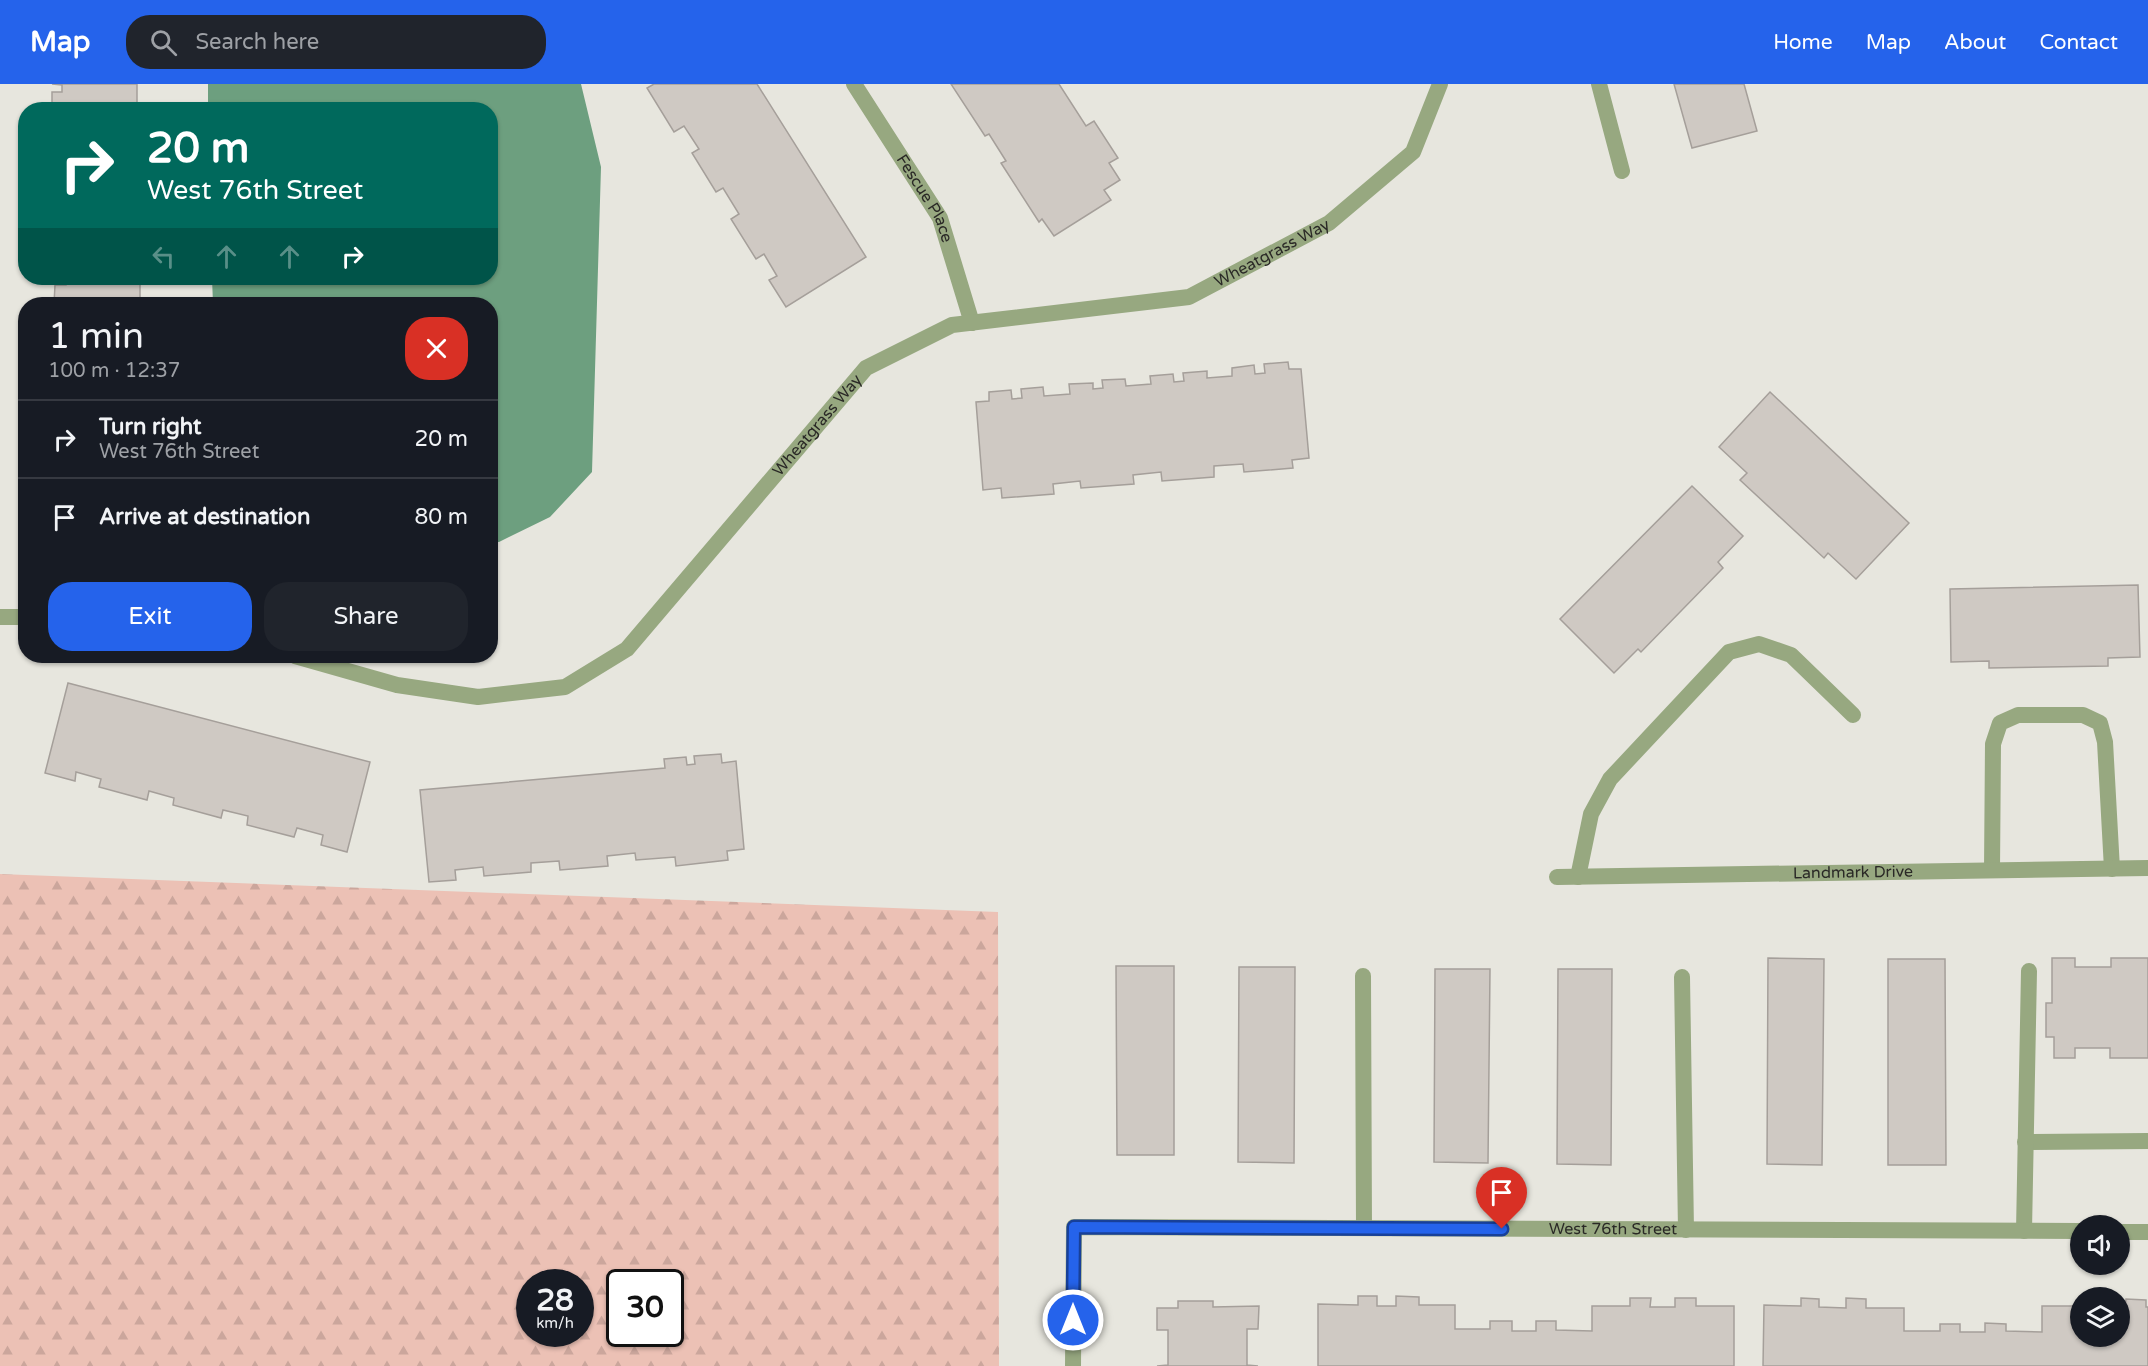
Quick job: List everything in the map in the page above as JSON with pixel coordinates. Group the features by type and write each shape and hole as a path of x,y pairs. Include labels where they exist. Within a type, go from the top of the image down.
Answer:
{"street":[{"name":"Fescue Place","path":"854,84 940,218 972,323"},
{"name":"Wheatgrass Way","path":"320,663 397,685 478,697 565,687 627,649 866,368 952,325 1189,297 1329,223 1338,216 1413,152 1440,84"},
{"path":"1599,84 1622,171"},
{"path":"0,617 18,616"},
{"path":"1578,877 1591,814 1610,779 1729,652 1759,644 1791,655 1853,715"},
{"path":"1992,870 1993,744 2000,723 2018,715 2083,715 2100,723 2105,742 2112,868"},
{"name":"Landmark Drive","path":"1557,877 2148,868"},
{"path":"2024,1231 2029,972"},
{"path":"1363,976 1364,1228"},
{"path":"1682,977 1686,1230"},
{"path":"2025,1142 2148,1141"},
{"name":"West 76th Street","path":"1073,1366 1074,1227 2070,1232"},
{"path":"2130,1232 2148,1232"}],"green space":[{"path":"0,874 998,912 999,1366 0,1366"}],"shaded area":[{"path":"208,84 581,84 601,167 592,472 550,517 498,542 498,297 213,297 212,285 498,285 498,102 208,102"}],"building":[{"path":"52,84 137,84 137,102 52,102 52,92 62,92 62,85"},
{"path":"654,84 757,84 866,257 786,307 769,280 777,276 764,254 756,259 731,219 739,214 723,188 716,192 692,153 699,149 684,126 674,132 647,88"},
{"path":"951,84 1059,84 1086,126 1094,121 1118,158 1109,163 1120,180 1104,190 1111,200 1054,236 1042,219 1039,222 1001,163 1006,161 989,134 985,136"},
{"path":"1674,84 1744,84 1757,131 1692,148"},
{"path":"55,285 140,285 140,297 54,297"},
{"path":"1288,362 1289,369 1301,369 1309,458 1292,460 1293,468 1244,472 1243,464 1214,466 1214,477 1162,481 1161,472 1133,475 1134,484 1081,488 1080,481 1053,484 1054,494 1002,498 1001,488 983,490 976,402 989,401 989,392 1011,390 1012,399 1022,398 1021,389 1043,387 1044,396 1070,394 1069,384 1093,383 1093,389 1103,388 1102,380 1125,379 1126,386 1151,384 1150,376 1173,374 1174,382 1184,381 1183,373 1207,371 1207,378 1232,376 1232,368 1254,365 1255,374 1265,373 1264,364"},
{"path":"1770,392 1909,523 1856,579 1828,553 1824,558 1740,480 1747,473 1719,447"},
{"path":"1692,486 1743,536 1718,562 1723,568 1641,652 1638,649 1614,673 1560,619"},
{"path":"2138,585 2140,657 2108,658 2108,666 1989,668 1989,661 1951,662 1950,589"},
{"path":"68,683 370,762 347,852 321,845 323,835 297,828 294,837 247,825 248,816 223,810 221,818 173,805 174,798 149,791 147,800 99,787 101,779 76,772 75,781 45,773"},
{"path":"721,754 722,763 736,761 744,849 727,851 728,860 676,866 675,857 636,860 635,853 607,856 608,866 560,870 559,861 531,863 531,872 484,876 483,867 455,870 456,880 429,882 420,790 665,768 664,759 686,757 687,765 695,764 694,756"},
{"path":"1768,958 1824,959 1822,1165 1767,1164"},
{"path":"2052,958 2075,958 2075,967 2111,967 2111,958 2148,958 2148,1058 2110,1058 2110,1048 2075,1048 2075,1058 2054,1058 2054,1037 2046,1037 2046,1003 2052,1003"},
{"path":"1888,959 1945,959 1946,1165 1888,1165"},
{"path":"1116,966 1174,966 1174,1155 1117,1155"},
{"path":"1239,967 1295,967 1294,1163 1238,1162"},
{"path":"1435,969 1490,969 1488,1163 1434,1162"},
{"path":"1558,969 1612,969 1611,1165 1557,1164"},
{"path":"1358,1296 1377,1296 1377,1306 1396,1306 1396,1296 1419,1297 1419,1305 1455,1305 1455,1329 1490,1329 1490,1321 1512,1321 1512,1331 1536,1331 1536,1321 1556,1321 1556,1330 1592,1331 1592,1306 1630,1306 1630,1298 1651,1298 1650,1307 1675,1307 1675,1298 1696,1298 1696,1306 1734,1306 1734,1366 1318,1366 1318,1304 1358,1305"},
{"path":"1801,1298 1819,1299 1819,1307 1846,1308 1846,1298 1866,1299 1866,1308 1904,1308 1904,1331 1940,1331 1940,1324 1960,1324 1960,1332 1985,1332 1985,1323 2006,1324 2006,1331 2042,1332 2042,1306 2070,1306 2070,1347 2130,1347 2130,1299 2146,1300 2148,1366 1763,1366 1764,1305 1801,1306"},
{"path":"1178,1301 1213,1301 1213,1307 1259,1306 1258,1329 1247,1329 1247,1365 1258,1366 1157,1366 1168,1365 1168,1330 1157,1330 1157,1308 1178,1308"}],"route":[{"path":"1073,1320 1074,1227 1502,1229"}]}
